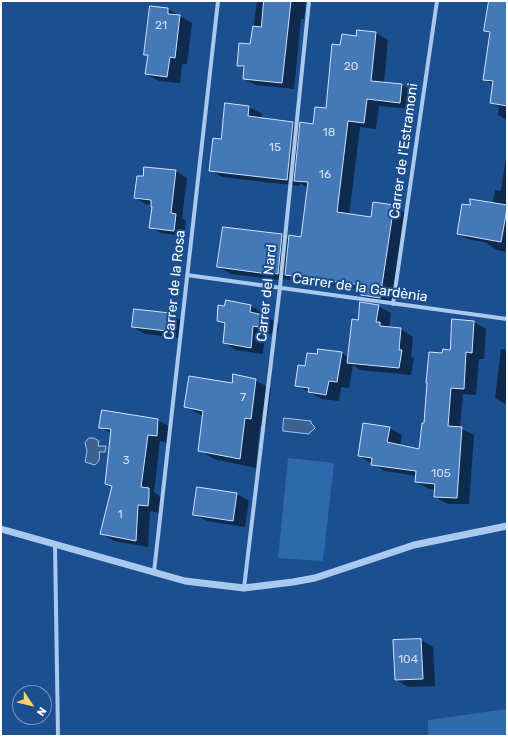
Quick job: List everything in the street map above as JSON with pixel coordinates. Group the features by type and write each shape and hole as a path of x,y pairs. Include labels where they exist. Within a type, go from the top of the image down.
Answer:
{"street":[{"name":"Carrer de la Rosa","path":"154,572 218,1"},
{"name":"Carrer del Nard","path":"244,588 280,287 309,1"},
{"name":"Carrer de l'Estramoni","path":"393,304 437,1"},
{"name":"Carrer de la Gardènia","path":"187,275 507,319"},
{"path":"1,529 185,581 244,588 315,578 414,545 507,526"},
{"path":"55,544 58,736"}],"shaded area":[{"path":"284,418 311,421 315,428 309,434 283,431"},
{"path":"89,438 94,438 99,441 98,446 106,446 105,452 99,452 100,456 95,465 85,462 87,451 85,443"},
{"path":"288,458 334,463 323,561 278,558"},
{"path":"507,709 507,729 505,736 428,736 428,720"}],"building":[{"path":"264,1 291,1 282,83 243,79 244,66 237,66 239,43 250,44 253,26 261,27"},
{"path":"489,1 507,1 507,106 490,103 493,81 483,80 490,32 484,31"},
{"path":"150,6 168,8 168,14 180,15 175,58 170,57 167,77 145,74 148,55 144,55"},
{"path":"357,30 376,32 371,81 402,84 400,103 367,99 364,123 348,121 337,212 371,217 373,202 394,205 380,298 361,295 362,285 285,275 289,235 301,237 308,182 294,181 300,122 313,124 315,107 326,108 332,44 340,45 342,34 356,36"},
{"path":"225,103 249,106 248,116 293,122 287,180 209,171 213,138 221,139"},
{"path":"144,167 176,170 171,213 176,214 174,231 149,228 152,207 151,200 134,198 137,176 143,176"},
{"path":"470,199 507,205 501,242 457,234 462,204 470,205"},
{"path":"223,227 282,234 278,274 217,267"},
{"path":"226,300 251,305 250,312 267,316 265,328 253,326 251,348 223,343 225,323 217,321 218,305 224,306"},
{"path":"360,302 379,305 376,322 380,322 380,326 401,328 399,350 402,350 399,368 347,363 352,319 358,320"},
{"path":"134,309 170,313 167,331 132,327"},
{"path":"452,319 474,321 472,353 466,352 464,389 451,388 448,426 462,427 457,498 434,497 435,484 415,482 416,471 371,465 372,458 358,456 363,423 390,427 387,442 419,449 422,423 424,423 429,352 442,353 443,349 450,350"},
{"path":"318,349 342,352 337,382 329,381 326,395 308,392 309,388 295,386 298,365 305,366 307,353 317,354"},
{"path":"233,374 256,379 251,419 245,418 240,459 198,451 203,411 184,407 189,376 232,383"},
{"path":"102,410 158,419 157,436 148,435 141,487 149,488 148,506 138,505 136,541 100,534 112,486 105,484 111,429 99,428"},
{"path":"197,487 237,493 233,521 193,515"},
{"path":"421,639 423,679 395,680 393,640"}]}
